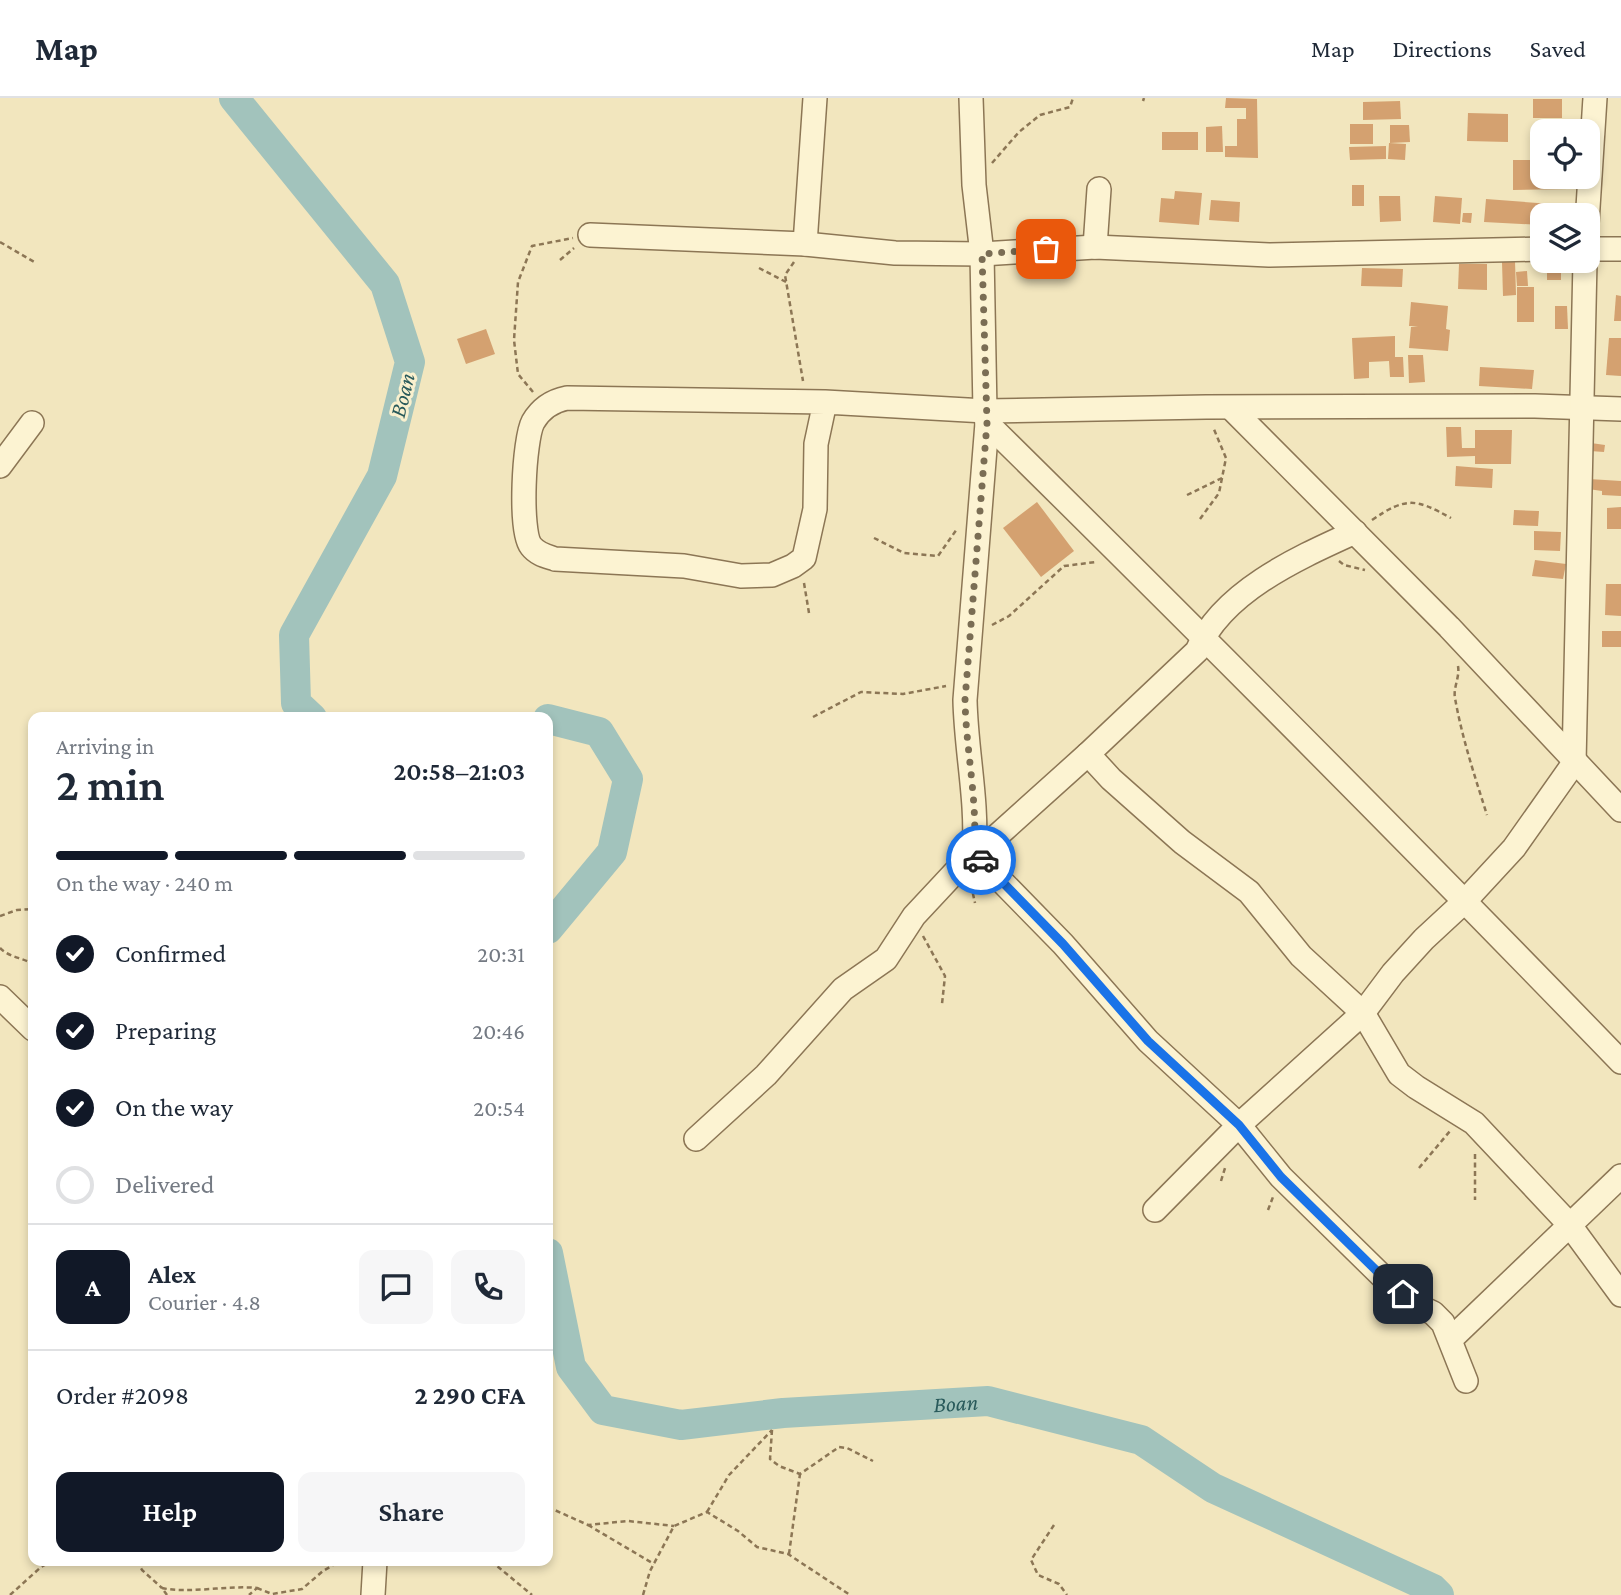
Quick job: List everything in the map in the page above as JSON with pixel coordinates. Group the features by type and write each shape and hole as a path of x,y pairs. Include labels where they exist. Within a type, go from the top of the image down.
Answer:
{"street":[{"path":"805,244 815,98"},
{"path":"971,98 974,185 982,254 986,417 967,682 966,735 976,826 974,853 1063,944 1148,1041 1239,1125 1281,1177 1388,1282 1418,1306 1433,1312 1451,1339 1466,1381"},
{"path":"1588,203 1595,98"},
{"path":"1095,247 1099,189"},
{"path":"590,235 805,244 895,253 982,254 1095,247 1269,255 1530,249"},
{"path":"1600,249 1621,249"},
{"path":"1155,1210 1239,1125 1363,1013 1401,964 1514,848 1574,763 1585,273"},
{"path":"816,402 814,509 804,558 793,566 772,575 741,576 684,566 555,559 540,554 530,545 524,529 526,454 531,426 545,407 567,398 816,402 986,417 1206,407 1535,406 1621,409"},
{"path":"1231,408 1449,626 1574,763 1621,810"},
{"path":"986,417 1621,1062"},
{"path":"0,466 32,423"},
{"path":"696,1139 766,1075 843,989 886,959 913,918 974,853 998,835 1088,754 1197,651 1203,636 1232,603 1287,564 1355,532"},
{"path":"1088,754 1111,779 1182,842 1249,892 1301,956 1363,1013 1399,1074 1468,1119 1569,1224 1621,1295"},
{"path":"0,997 28,1024"},
{"path":"1451,1339 1621,1176"},
{"path":"373,1595 375,1566"}],"path":[{"path":"974,185 1019,132 1040,114 1070,107 1073,98"},
{"path":"545,407 518,374 514,341 518,282 532,246 590,235"},
{"path":"0,242 36,263"},
{"path":"805,244 785,275 796,334 816,402"},
{"path":"759,268 786,282"},
{"path":"1200,519 1219,493 1226,458 1206,407"},
{"path":"1187,495 1222,478"},
{"path":"1355,532 1394,505 1423,503 1451,519"},
{"path":"874,538 904,553 938,556 960,525"},
{"path":"804,558 804,585 809,613"},
{"path":"970,636 1009,616 1063,566 1096,562"},
{"path":"1457,660 1459,671 1454,695 1468,756 1487,815"},
{"path":"813,717 862,692 904,694 967,682"},
{"path":"0,916 28,909"},
{"path":"913,918 945,975 942,1004"},
{"path":"0,948 7,956 28,961"},
{"path":"1419,1168 1446,1137 1468,1119"},
{"path":"1468,1119 1475,1200"},
{"path":"588,1525 628,1521 674,1525 707,1512 729,1475 772,1430 770,1460 800,1474"},
{"path":"789,1554 800,1474 839,1447 847,1448 873,1461"},
{"path":"553,1509 588,1525 654,1564"},
{"path":"707,1512 757,1546 789,1554 850,1595"},
{"path":"643,1595 654,1564 674,1525"},
{"path":"1054,1525 1031,1560 1038,1575 1059,1584 1067,1595"},
{"path":"10,1595 43,1566"},
{"path":"140,1566 167,1595"},
{"path":"162,1588 174,1591 229,1586 257,1588 272,1595 302,1589 332,1566"},
{"path":"497,1566 532,1595"},
{"path":"249,1595 257,1588"}],"building":[{"path":"1226,98 1257,99 1258,158 1225,157 1225,146 1237,146 1237,119 1246,119 1246,108 1225,108"},
{"path":"1533,99 1562,99 1562,118 1533,118"},
{"path":"1400,101 1401,119 1363,120 1363,102"},
{"path":"1468,113 1508,114 1508,142 1467,141"},
{"path":"1350,124 1373,124 1373,144 1350,144"},
{"path":"1390,125 1409,125 1410,142 1390,143"},
{"path":"1222,126 1223,152 1206,152 1206,127"},
{"path":"1162,132 1198,132 1198,150 1162,150"},
{"path":"1389,143 1406,144 1405,160 1388,159"},
{"path":"1386,146 1386,159 1350,160 1349,147"},
{"path":"1513,160 1530,160 1530,189 1568,189 1513,190"},
{"path":"1352,185 1364,185 1364,206 1352,206"},
{"path":"1175,191 1202,193 1199,225 1159,222 1161,198 1174,199"},
{"path":"1379,196 1400,196 1401,221 1380,222"},
{"path":"1435,196 1462,198 1460,224 1433,222"},
{"path":"1486,199 1538,203 1530,203 1530,224 1484,222"},
{"path":"1211,200 1240,202 1239,222 1209,220"},
{"path":"1463,213 1472,213 1471,223 1462,222"},
{"path":"1515,261 1516,295 1503,296 1502,262"},
{"path":"1459,264 1487,264 1487,290 1458,289"},
{"path":"1362,268 1403,269 1402,287 1361,286"},
{"path":"1527,271 1528,286 1517,286 1516,272"},
{"path":"1547,273 1561,273 1561,280 1547,280"},
{"path":"1517,287 1534,287 1534,322 1517,322"},
{"path":"1616,295 1621,296 1621,321 1614,321"},
{"path":"1411,302 1448,306 1448,351 1409,348 1411,327 1418,326 1409,326"},
{"path":"1555,306 1567,306 1568,329 1555,329"},
{"path":"486,329 495,354 466,364 457,339"},
{"path":"1395,336 1395,357 1403,357 1404,377 1390,377 1389,361 1369,362 1369,378 1354,379 1352,338"},
{"path":"1609,338 1621,338 1621,376 1606,375"},
{"path":"1408,355 1423,355 1425,382 1409,383"},
{"path":"1480,367 1534,370 1532,389 1479,386"},
{"path":"1446,427 1461,427 1462,448 1475,448 1475,430 1512,430 1511,464 1475,464 1475,456 1447,457"},
{"path":"1591,443 1605,445 1604,452 1590,451"},
{"path":"1456,466 1493,469 1492,488 1455,486"},
{"path":"1589,479 1621,481 1621,496 1602,495 1602,491 1588,489"},
{"path":"1037,502 1074,551 1041,577 1003,528"},
{"path":"1621,507 1621,529 1607,529 1607,508"},
{"path":"1514,510 1539,511 1538,526 1513,525"},
{"path":"1534,531 1561,532 1560,551 1534,550"},
{"path":"1535,560 1566,564 1563,579 1532,576"},
{"path":"1606,584 1621,584 1621,616 1605,615"},
{"path":"1602,631 1621,631 1621,647 1602,647"}],"waterway":[{"name":"Boan","path":"234,98 385,284 410,362 382,476 294,635 296,703 306,712"},
{"name":"Boan","path":"553,720 599,732 628,779 612,852 553,923"},
{"name":"Boan","path":"553,1278 571,1367 603,1410 681,1425 783,1413 988,1401 1141,1440 1213,1488 1433,1589 1439,1595"}],"way so far":[{"path":"981,860 974,853 976,826 965,700 987,423 982,254 1046,249"}],"route":[{"path":"981,860 1063,944 1148,1041 1239,1125 1281,1177 1403,1294"}]}
